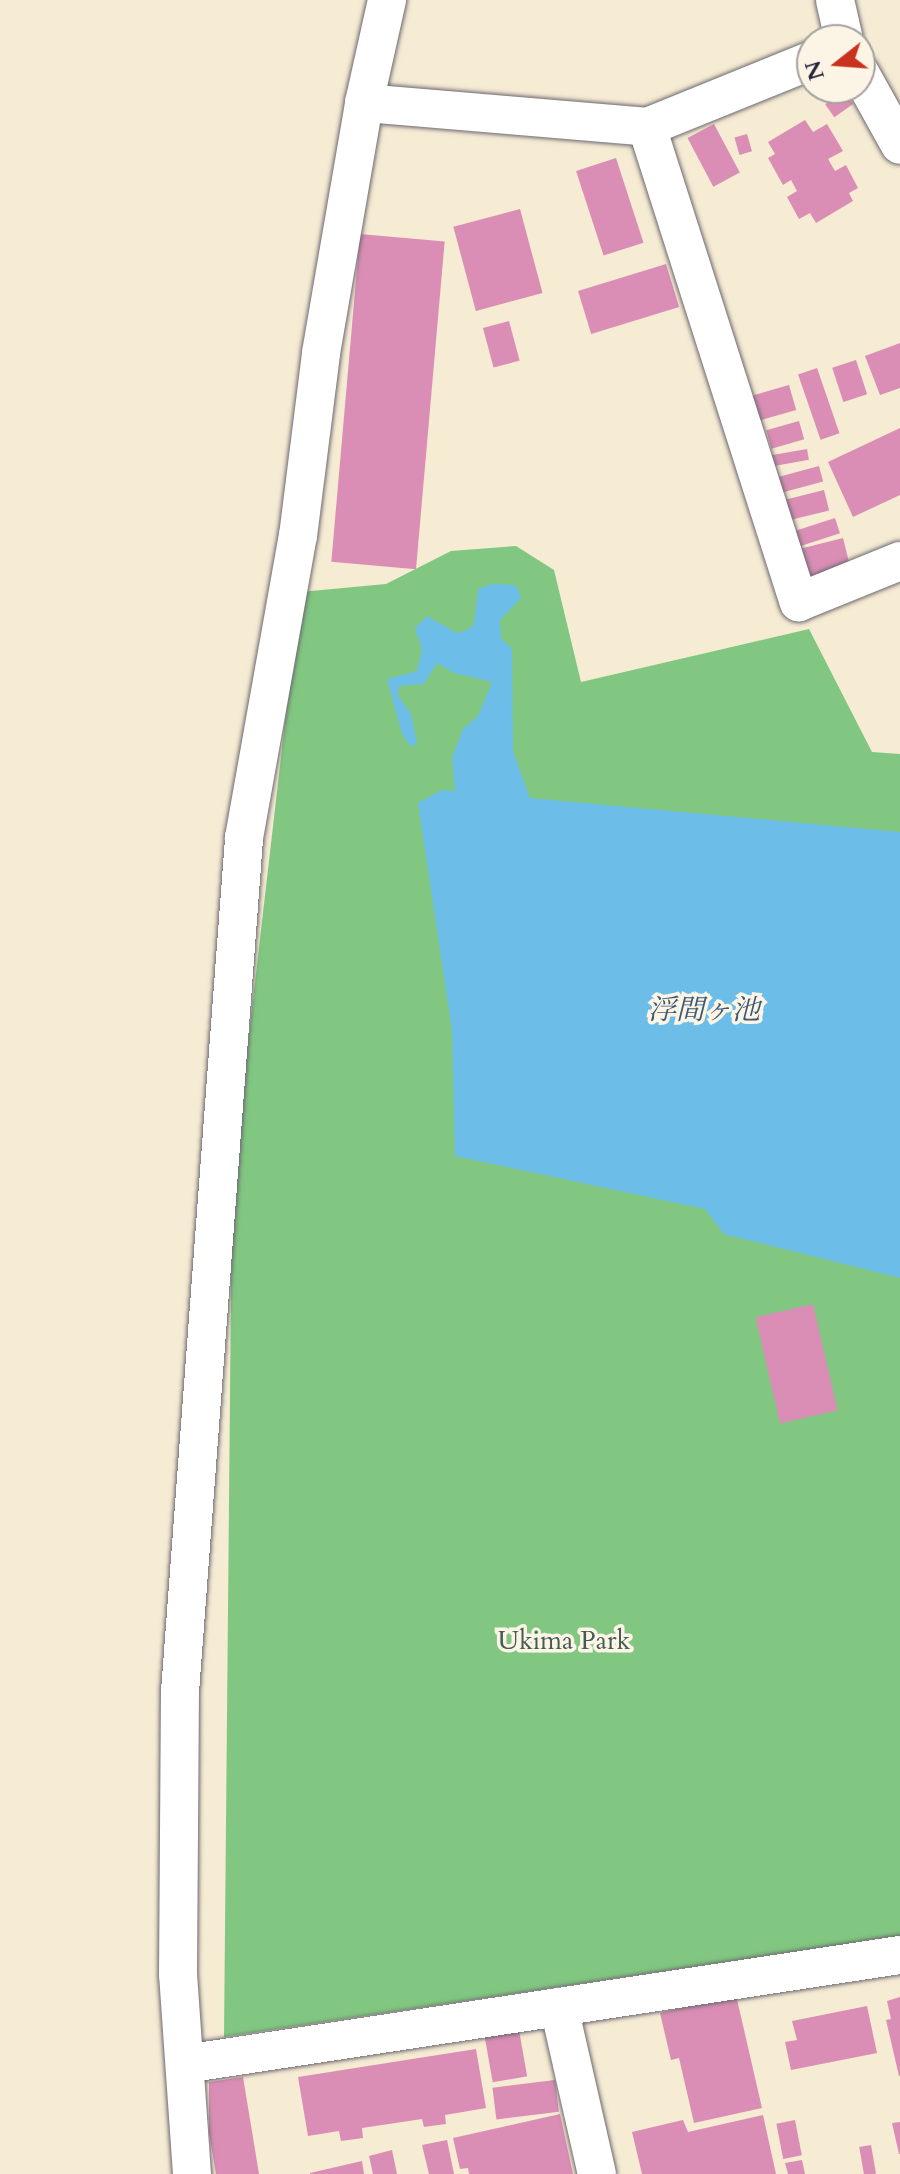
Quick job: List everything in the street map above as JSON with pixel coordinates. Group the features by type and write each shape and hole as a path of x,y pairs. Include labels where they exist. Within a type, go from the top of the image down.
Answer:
{"street":[{"path":"192,2174 176,1885 180,1692 244,838 298,536 321,353 364,103 387,0"},
{"path":"835,0 840,24"},
{"path":"364,103 647,127 796,66"},
{"path":"876,102 900,145"},
{"path":"647,127 799,602 900,561"},
{"path":"185,2064 900,1955"},
{"path":"559,2007 597,2174"}],"green space":[{"name":"Ukima Park","path":"516,546 554,570 581,682 809,629 872,752 900,754 900,1936 224,2037 232,1182 300,592 386,584 451,551"}],"water":[{"name":"浮間ヶ池","path":"491,584 516,585 521,598 500,620 501,638 512,649 513,751 530,798 900,832 900,1278 724,1234 705,1209 455,1156 452,1031 418,803 442,790 455,791 452,758 463,729 478,716 492,682 454,673 437,663 424,684 399,686 398,696 411,714 417,743 411,747 402,734 387,679 417,671 422,649 415,628 427,616 457,633 467,630 474,624 478,589"}],"building":[{"path":"825,104 853,104 853,104 834,117"},
{"path":"805,120 813,132 827,124 843,151 828,159 835,171 846,165 858,188 849,193 853,201 816,223 810,213 799,219 787,197 797,191 791,180 783,185 768,158 775,154 768,142"},
{"path":"714,124 740,173 713,187 688,138"},
{"path":"747,134 752,151 739,155 735,138"},
{"path":"616,158 644,243 604,256 576,171"},
{"path":"520,209 543,293 476,311 453,227"},
{"path":"360,234 445,241 416,569 331,562"},
{"path":"666,264 679,307 591,334 578,291"},
{"path":"509,321 520,361 494,368 483,328"},
{"path":"900,343 900,388 880,395 865,356"},
{"path":"856,360 867,394 843,402 832,368"},
{"path":"817,368 839,433 821,440 798,375"},
{"path":"789,385 796,410 758,421 751,396"},
{"path":"799,421 804,439 772,449 766,430"},
{"path":"900,428 900,495 853,517 828,462"},
{"path":"807,449 809,460 769,467 767,456"},
{"path":"819,466 823,481 777,494 773,478"},
{"path":"824,490 829,510 790,520 785,500"},
{"path":"835,518 840,533 795,548 790,533"},
{"path":"843,538 850,566 805,577 798,549"},
{"path":"813,1304 838,1410 780,1423 756,1317"},
{"path":"736,1995 762,2108 694,2123 679,2058 671,2060 660,2013"},
{"path":"900,1997 899,2076 886,2020 891,2019 887,2001"},
{"path":"867,2006 877,2053 791,2070 785,2042 797,2040 792,2021"},
{"path":"519,2030 527,2076 493,2082 485,2036"},
{"path":"476,2049 486,2108 445,2115 446,2124 424,2127 422,2119 362,2128 363,2138 341,2141 339,2131 308,2136 298,2077"},
{"path":"243,2077 259,2174 216,2174 209,2133 209,2082"},
{"path":"555,2080 559,2112 496,2119 492,2088"},
{"path":"560,2114 573,2174 469,2174 468,2168 460,2169 453,2138"},
{"path":"763,2115 776,2174 642,2174 632,2132 683,2120 688,2132"},
{"path":"795,2120 802,2155 783,2159 776,2124"},
{"path":"900,2122 900,2154 899,2154 892,2123"},
{"path":"447,2140 454,2174 429,2174 422,2145"},
{"path":"871,2145 876,2174 864,2174 859,2147"},
{"path":"392,2150 397,2174 373,2174 369,2156"},
{"path":"802,2160 805,2174 788,2174 785,2163"},
{"path":"362,2161 364,2174 310,2174 310,2173"}]}
